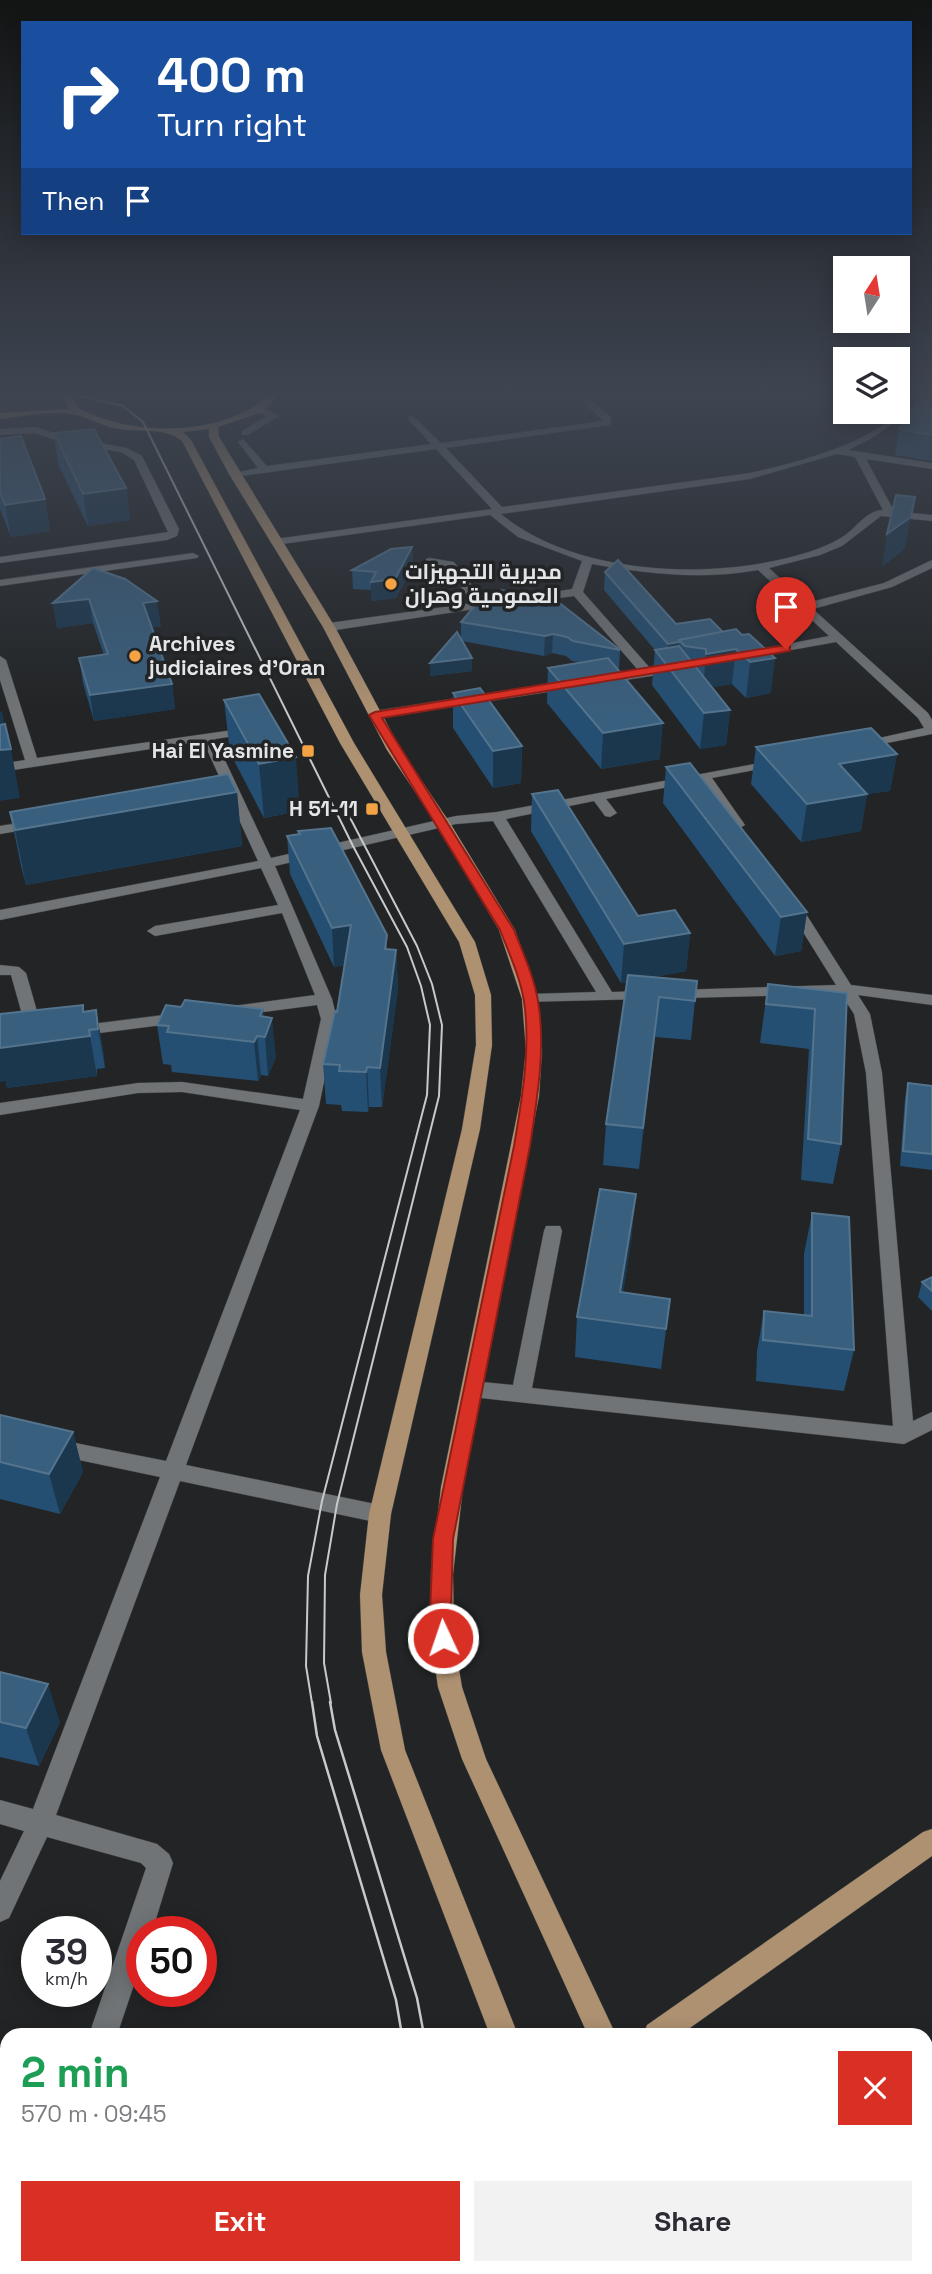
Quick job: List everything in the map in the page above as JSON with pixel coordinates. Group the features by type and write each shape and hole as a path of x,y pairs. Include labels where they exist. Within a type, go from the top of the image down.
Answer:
{"main road":[{"path":"219,502 346,743 467,942 483,995 485,1022 481,1071 471,1129 380,1514 371,1595 374,1652 393,1750 501,2028"},
{"path":"251,502 329,627 394,750 443,823 507,930 530,999 534,1050 530,1096 443,1539 441,1613 445,1662 458,1712 480,1774 599,2028"},
{"path":"667,2028 932,1842"}],"street":[{"path":"0,560 167,537 173,534 174,529 160,502"},
{"path":"487,502 520,534 588,559 648,569 688,571 779,564 817,553 850,538 873,517 889,512 932,519"},
{"path":"275,542 566,502"},
{"path":"884,502 889,512"},
{"path":"0,583 194,556"},
{"path":"577,592 588,559"},
{"path":"430,561 450,564 481,606"},
{"path":"807,607 870,590 918,573 932,563"},
{"path":"760,566 923,716 932,730 852,747"},
{"path":"329,627 577,592"},
{"path":"577,592 647,673"},
{"path":"735,658 838,638"},
{"path":"0,660 32,764"},
{"path":"375,715 685,666"},
{"path":"0,768 254,729"},
{"path":"0,1909 40,1825 310,1106 329,1019 324,999 287,908 227,793 207,736"},
{"path":"0,915 353,846 399,832 443,823 497,816 789,759"},
{"path":"704,777 750,842"},
{"path":"598,797 610,813"},
{"path":"497,816 606,995"},
{"path":"0,830 55,821"},
{"path":"780,886 862,1014 874,1073 904,1436"},
{"path":"155,931 287,908"},
{"path":"0,970 13,970 18,973 44,1035 324,999"},
{"path":"530,999 847,989 932,1000"},
{"path":"0,1110 138,1088 182,1087 310,1106"},
{"path":"521,1394 552,1231"},
{"path":"472,1389 904,1436 932,1420"},
{"path":"40,1444 380,1514"},
{"path":"0,1812 148,1853 160,1863 105,2028"}],"building":[{"path":"894,502 914,502 911,517 887,534"},
{"path":"412,547 395,579 371,582 376,572 352,570 391,549"},
{"path":"618,560 676,624 710,619 723,632 668,644 605,572"},
{"name":"Archives judiciaires d'Oran","path":"93,568 125,579 157,601 143,603 172,684 90,695 79,658 108,654 89,599 53,603"},
{"path":"501,590 553,598 620,650 573,641 553,634 545,636 461,622 478,602 489,604"},
{"path":"736,629 742,635 749,634 775,658 750,662 736,649 706,654 706,649 685,646 679,640"},
{"path":"457,632 472,658 430,663"},
{"path":"679,646 730,710 704,713 655,650"},
{"path":"608,658 663,723 603,733 548,668"},
{"path":"480,688 522,746 493,751 453,693"},
{"path":"259,694 296,757 259,764 224,700"},
{"path":"5,724 11,749 0,750 0,725"},
{"path":"871,728 897,754 839,764 867,794 807,804 756,747"},
{"path":"690,763 807,912 781,917 666,767"},
{"path":"228,774 237,792 15,830 10,812"},
{"path":"558,790 638,916 675,910 690,933 624,944 532,794"},
{"path":"331,828 387,935 385,949 396,950 380,1068 367,1067 366,1072 339,1071 340,1065 323,1064 335,1011 337,1012 351,925 332,928 287,836 300,834 298,831"},
{"path":"628,975 697,981 695,1001 659,997 643,1128 606,1124"},
{"path":"768,984 847,993 841,1144 808,1139 815,1009 766,1004"},
{"path":"185,1000 263,1009 260,1016 272,1018 265,1037 257,1036 254,1042 167,1032 169,1026 157,1025 166,1005 181,1007"},
{"path":"83,1005 83,1012 96,1010 98,1029 89,1030 90,1036 0,1048 0,1014"},
{"path":"908,1083 932,1086 932,1154 903,1151"},
{"path":"600,1189 636,1194 620,1292 670,1299 666,1329 577,1317"},
{"path":"812,1213 849,1217 854,1350 763,1340 764,1311 812,1316"},
{"path":"932,1277 932,1291 922,1282"},
{"path":"0,1415 73,1432 49,1474 0,1462"},
{"path":"0,1672 48,1684 26,1728 0,1722"}],"tram line":[{"path":"183,502 353,846 407,947 421,986 430,1025 427,1095 322,1501 308,1576 306,1666 312,1703"},
{"path":"331,1703 324,1663 325,1575 337,1504 439,1096 442,1025 432,984 417,946 346,810"},
{"path":"312,1702 317,1736 396,2000 401,2028"},
{"path":"330,1702 335,1730 417,1998 423,2028"}],"place":[{"name":"مديرية التجهيزات العمومية وهران","path":"391,584"},
{"name":"Archives judiciaires d'Oran","path":"135,656"},
{"name":"Hai El Yasmine","path":"308,751"},
{"name":"H 51-11","path":"372,809"}],"route":[{"path":"443,1638 443,1539 522,1146 530,1096 534,1023 521,963 507,930 443,823 394,750 375,715 786,649"}]}
